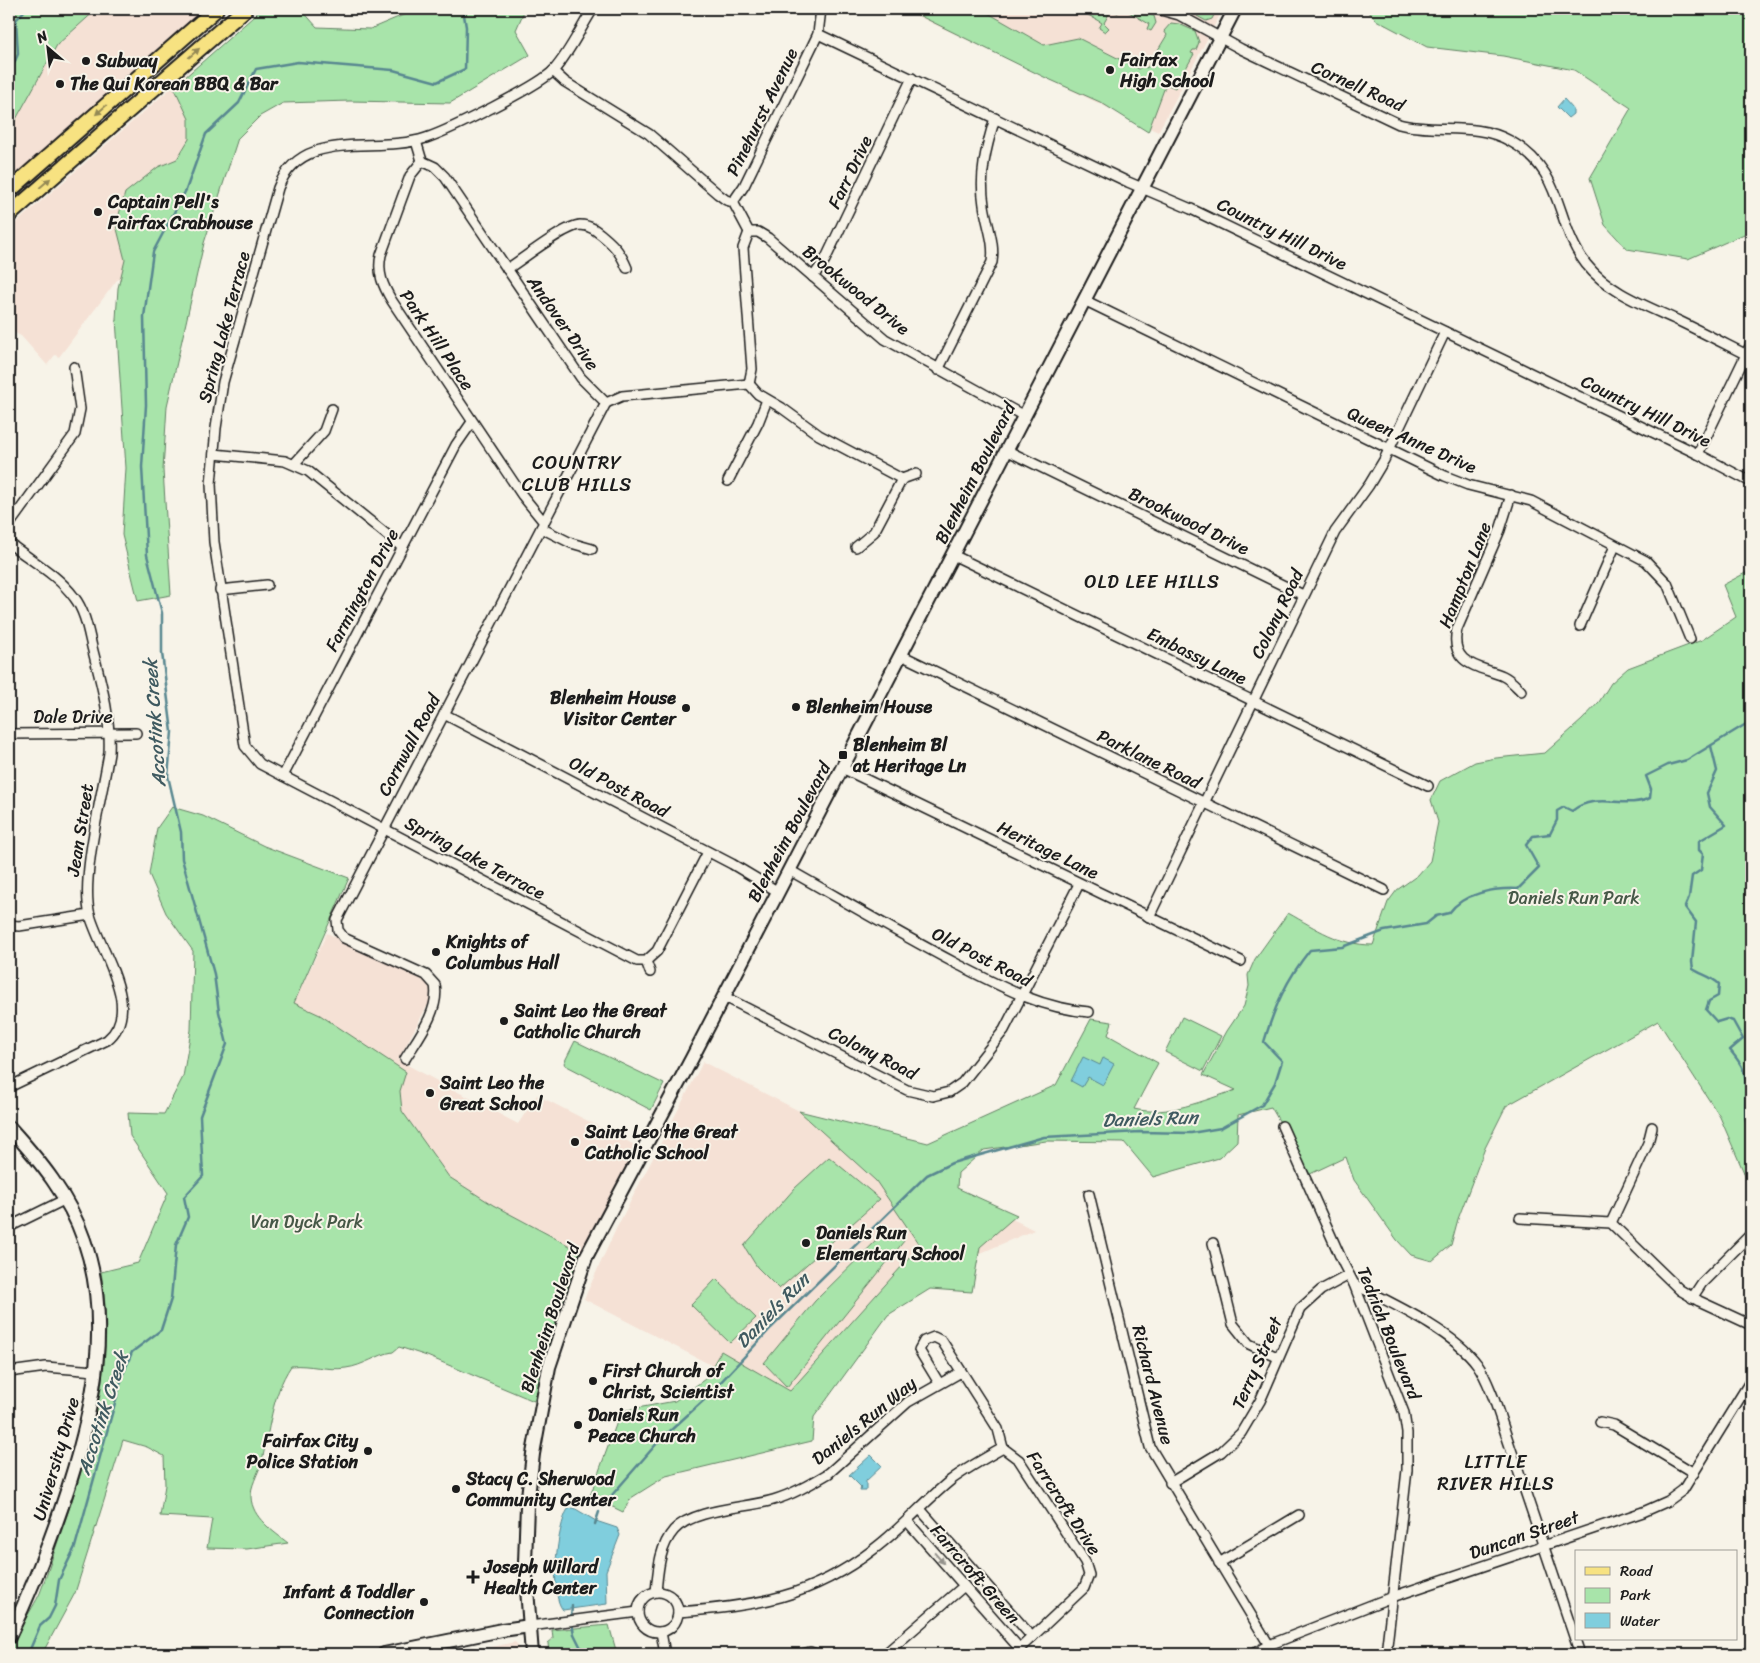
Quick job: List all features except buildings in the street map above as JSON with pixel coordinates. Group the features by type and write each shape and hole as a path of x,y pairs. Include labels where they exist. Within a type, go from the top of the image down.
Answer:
{"main road":[{"path":"9,191 216,9"},
{"path":"9,216 245,9"},
{"name":"Blenheim Boulevard","path":"532,1654 525,1563 527,1506 539,1413 549,1367 586,1257 901,655 1235,9"},
{"name":"University Drive","path":"9,1127 36,1156 66,1200 84,1238 96,1281 99,1322 95,1371 86,1430 59,1518 42,1564 9,1637"},
{"path":"389,1654 530,1626"}],"street":[{"name":"Spring Lake Terrace","path":"593,9 553,71 526,88 439,133 416,141 318,150 304,155 288,168 278,188 226,373 216,428 210,484 211,517 220,590 245,746 260,764 634,959 646,961"},
{"path":"818,34 821,9"},
{"name":"Cornell Road","path":"1157,9 1179,15 1221,38 1399,124 1419,128 1479,129 1512,142 1531,156 1549,178 1577,251 1599,278 1624,295 1749,356"},
{"name":"Country Hill Drive","path":"818,34 1142,188 1192,209 1698,454 1751,482"},
{"name":"Pinehurst Avenue","path":"733,202 744,186 818,34"},
{"path":"553,71 565,82 648,134 718,194 726,200 733,202 749,232 743,248 752,369 749,384"},
{"name":"Farr Drive","path":"813,277 825,260 912,78"},
{"path":"938,370 992,262 993,243 984,207 982,176 985,149 995,118"},
{"path":"416,141 422,161"},
{"name":"Andover Drive","path":"422,161 435,167 445,177 581,378 606,403"},
{"name":"Park Hill Place","path":"422,161 410,176 381,256 380,273 384,288 542,524 571,543 592,549"},
{"path":"507,269 566,229 580,225 592,228 614,246 621,253 627,268"},
{"name":"Brookwood Drive","path":"749,232 758,232 768,238 885,339 1024,416"},
{"name":"Queen Anne Drive","path":"1084,300 1456,481 1511,495 1539,505 1646,561 1662,575 1671,590 1690,638"},
{"name":"Colony Road","path":"1149,917 1303,595 1335,532 1369,486 1389,449 1445,332"},
{"path":"1698,454 1749,356 1751,344"},
{"path":"9,525 75,434 80,409 74,368"},
{"path":"749,384 758,394 782,408 819,435 902,479"},
{"path":"606,403 622,396 749,384"},
{"path":"728,481 758,423 767,400"},
{"name":"Cornwall Road","path":"405,1059 425,1027 434,1003 436,985 426,975 344,938 337,926 337,920 606,403"},
{"path":"295,463 324,431 332,409"},
{"name":"Farmington Drive","path":"283,776 456,445 472,422"},
{"name":"Brookwood Drive","path":"1006,450 1303,595"},
{"path":"214,454 295,463 308,471 402,548"},
{"path":"856,547 874,532 902,479 916,474"},
{"name":"Hampton Lane","path":"1511,495 1500,530 1457,629 1456,641 1461,655 1469,664 1508,679 1521,691"},
{"name":"Jean Street","path":"9,543 68,589 80,606 104,693 110,734 109,753 88,875 90,915 121,996 123,1013 121,1023 107,1040 9,1087"},
{"path":"1580,626 1615,546"},
{"name":"Embassy Lane","path":"952,555 1428,786"},
{"path":"220,590 267,584"},
{"name":"Parklane Road","path":"901,655 1384,890"},
{"name":"Old Post Road","path":"444,714 708,852 777,891"},
{"name":"Dale Drive","path":"9,734 136,733"},
{"name":"Heritage Lane","path":"842,768 1241,961"},
{"path":"650,972 646,961 657,951 708,852"},
{"name":"Old Post Road","path":"789,870 902,935 1021,996 1040,1003 1089,1012"},
{"name":"Colony Road","path":"723,996 907,1090 933,1096 949,1092 962,1083 997,1041 1079,884"},
{"path":"9,925 19,926 90,915"},
{"name":"Tedrich Boulevard","path":"1282,1126 1354,1284 1398,1394 1407,1433 1407,1470 1386,1654"},
{"path":"1611,1223 1648,1143 1652,1127"},
{"name":"Richard Avenue","path":"1090,1194 1146,1434 1156,1460 1268,1645"},
{"path":"9,1227 66,1200"},
{"path":"1520,1218 1611,1223 1664,1276 1692,1298 1751,1325"},
{"path":"1692,1298 1702,1283 1751,1234"},
{"path":"1213,1242 1233,1324 1249,1344 1277,1357"},
{"name":"Terry Street","path":"1170,1483 1222,1452 1241,1433 1260,1401 1277,1357 1295,1317 1304,1303 1321,1290 1349,1275"},
{"path":"1354,1284 1442,1332 1464,1348 1478,1364 1494,1399 1575,1639"},
{"name":"Daniels Run Way","path":"939,1383 919,1350 924,1341 934,1337 942,1341 998,1429 1003,1448"},
{"path":"9,1372 46,1367 95,1371"},
{"name":"Daniels Run Way","path":"656,1592 660,1558 674,1530 694,1518 774,1500 815,1481 828,1473 908,1402 961,1372"},
{"name":"Duncan Street","path":"1253,1654 1268,1645 1392,1597 1661,1505 1683,1490 1751,1380"},
{"path":"1600,1422 1614,1425 1694,1473"},
{"name":"Farrcroft Drive","path":"907,1521 970,1466 1003,1448 1019,1460 1085,1562 1089,1575 1084,1588 1017,1652"},
{"name":"Farrcroft Green","path":"920,1509 1032,1637"},
{"path":"1219,1563 1299,1515"},
{"path":"678,1612 765,1602 799,1592 846,1569 875,1549 907,1521"},
{"name":"Farrcroft Green","path":"907,1521 964,1586 1017,1652"},
{"path":"885,1654 964,1586"},
{"path":"656,1592 673,1599 678,1612 672,1626 661,1632 654,1632 643,1625 638,1612 645,1597 656,1592"},
{"path":"530,1626 638,1612"},
{"path":"661,1632 665,1654"},
{"path":"1575,1640 1580,1654"},
{"path":"802,1654 810,1652 817,1654"}],"shaded area":[{"path":"97,9 204,9 9,180 9,127 15,121 57,45"},
{"name":"Fairfax High School","path":"903,9 1223,9 1158,132"},
{"path":"194,68 229,108 163,262 117,280 59,357 55,355 47,365 21,336 9,330 9,229"},
{"name":"Saint Leo the Great School","path":"327,933 428,981 432,997 398,1060 518,1124 537,1095 637,1146 581,1252 493,1205 449,1177 401,1111 400,1091 294,1003"},
{"name":"Daniels Run Elementary School","path":"703,1062 1034,1230 891,1292 807,1415 584,1299 616,1229"},
{"path":"515,1642 518,1645 519,1654 460,1654"}],"green space":[{"path":"9,9 97,9 57,45 15,121 9,127"},
{"path":"262,9 301,9 317,27 370,29 408,13 413,9 525,9 516,30 530,55 450,103 350,101 283,103 260,116 238,138 204,243 167,406 163,470 171,595 138,601 122,535 126,468 116,319 118,288 125,260 116,225 125,193 158,167 177,159 189,139 189,119 174,87"},
{"path":"906,9 981,9 1044,45 1078,38 1139,69 1141,65 1147,68 1167,35 1164,31 1171,23 1179,24 1195,31 1199,42 1196,50 1193,50 1191,53 1194,54 1175,88 1166,84 1148,132 1100,102 1044,77"},
{"path":"1078,9 1120,9 1118,13 1111,10 1104,23 1109,28 1105,32 1099,28 1102,23"},
{"path":"1124,9 1136,9 1154,16 1156,23 1151,31 1147,29 1149,24"},
{"path":"1194,9 1217,9 1212,19 1206,21 1197,16"},
{"path":"1366,9 1751,9 1751,231 1688,259 1627,249 1605,225 1590,178 1631,108 1574,70 1503,56 1427,47 1376,20"},
{"name":"Daniels Run Park","path":"1751,570 1751,971 1745,977 1751,999 1751,1189 1720,1117 1658,1021 1506,1106 1485,1148 1458,1219 1451,1245 1432,1261 1411,1255 1397,1240 1354,1180 1346,1157 1310,1174 1271,1107 1238,1115 1237,1141 1219,1158 1153,1177 1124,1142 1046,1141 984,1150 958,1173 957,1188 1017,1215 980,1247 972,1292 930,1289 888,1315 814,1417 812,1441 666,1476 631,1498 623,1512 590,1496 621,1411 675,1401 705,1379 721,1351 790,1391 920,1246 876,1181 799,1111 928,1143 1056,1085 1091,1019 1112,1022 1108,1035 1158,1063 1134,1109 1159,1111 1172,1109 1198,1103 1236,1090 1203,1075 1227,1031 1244,1006 1249,986 1248,975 1255,959 1288,913 1339,939 1373,945 1388,902 1397,890 1418,875 1430,861 1438,822 1431,800 1440,781 1475,762 1545,753 1582,720 1599,702 1611,683 1628,668 1702,640 1736,617 1723,585"},
{"name":"Van Dyck Park","path":"172,807 203,816 264,846 349,878 294,1003 320,1015 406,1072 400,1091 402,1111 449,1177 493,1205 581,1252 534,1401 427,1356 399,1347 393,1352 346,1368 332,1369 291,1366 284,1377 275,1401 261,1464 251,1493 252,1505 259,1518 288,1543 247,1549 207,1548 212,1519 160,1516 165,1485 164,1456 147,1447 123,1440 75,1593 42,1654 9,1654 17,1633 40,1593 85,1460 93,1429 104,1368 106,1336 101,1272 138,1263 168,1193 130,1136 128,1113 164,1114 183,1077 191,1030 193,951 166,913 149,874 157,828"},
{"path":"1182,1017 1221,1036 1203,1071 1165,1052"},
{"path":"575,1041 664,1084 651,1110 565,1065 564,1063"},
{"path":"829,1157 880,1199 779,1289 757,1267 744,1246 795,1188"},
{"path":"888,1229 904,1241 787,1387 764,1363 815,1301"},
{"path":"716,1279 756,1318 730,1343 691,1305"},
{"path":"609,1625 617,1654 549,1654 548,1643 553,1639 552,1630"}],"water":[{"path":"1564,99 1573,109 1573,114 1568,118 1557,107"},
{"path":"1083,1057 1100,1065 1103,1058 1114,1064 1103,1085 1088,1077 1082,1087 1071,1081"},
{"path":"871,1455 882,1466 866,1481 866,1491 860,1491 861,1487 849,1475"},
{"path":"574,1508 596,1521 617,1528 620,1535 606,1571 607,1604 563,1610 556,1590 556,1560 564,1518 568,1509"}],"waterway":[{"path":"9,75 18,54 16,20 26,9"},
{"name":"Accotink Creek","path":"28,1654 40,1626 49,1618 55,1606 59,1580 75,1547 123,1374 132,1352 161,1330 171,1299 176,1245 188,1217 184,1197 203,1176 200,1116 227,1044 219,1012 214,974 182,859 181,832 168,776 172,732 162,653 162,613 147,555 142,467 146,405 144,317 153,252 186,190 206,134 239,103 256,69 298,62 393,70 437,82 465,69 466,27 463,9"},
{"name":"Daniels Run","path":"605,1503 659,1441 704,1400 771,1328 927,1175 952,1163 1044,1137 1140,1132 1191,1133 1221,1128 1262,1105 1275,1083 1282,1061 1264,1042 1282,994 1294,972 1310,950 1342,947 1384,931 1426,924 1436,916 1449,913 1455,906 1471,896 1489,891 1518,889 1539,868 1526,845 1533,836 1550,834 1557,820 1557,811 1564,807 1572,811 1591,802 1631,802 1650,798 1651,789 1646,776 1668,765 1687,760 1751,721"},
{"path":"1711,746 1717,771 1707,793 1710,807 1726,825 1699,841 1699,850 1703,854 1701,870 1692,876 1689,897 1685,907 1696,922 1693,969 1719,984 1718,996 1709,1001 1706,1010 1717,1022 1727,1019 1733,1021 1743,1039 1730,1050 1742,1066 1745,1077 1745,1111 1751,1135"},
{"name":"Daniels Run","path":"595,1524 599,1512"},
{"name":"Daniels Run","path":"571,1618 572,1606"},
{"name":"Daniels Run","path":"572,1624 574,1634 584,1654"}],"place":[{"name":"Subway","path":"86,61"},
{"name":"Fairfax High School","path":"1110,70"},
{"name":"The Qui Korean BBQ & Bar","path":"60,84"},
{"name":"Captain Pell's Fairfax Crabhouse","path":"98,212"},
{"name":"Blenheim House","path":"796,707"},
{"name":"Blenheim House Visitor Center","path":"686,708"},
{"name":"Blenheim Bl at Heritage Ln","path":"843,755"},
{"name":"Knights of Columbus Hall","path":"436,952"},
{"name":"Saint Leo the Great Catholic Church","path":"504,1021"},
{"name":"Saint Leo the Great School","path":"430,1093"},
{"name":"Saint Leo the Great Catholic School","path":"575,1142"},
{"name":"Daniels Run Elementary School","path":"806,1243"},
{"name":"First Church of Christ, Scientist","path":"593,1381"},
{"name":"Daniels Run Peace Church","path":"578,1425"},
{"name":"Fairfax City Police Station","path":"368,1451"},
{"name":"Stacy C. Sherwood Community Center","path":"456,1489"},
{"name":"Joseph Willard Health Center","path":"473,1577"},
{"name":"Infant & Toddler Connection","path":"424,1602"}],"district":[{"name":"COUNTRY CLUB HILLS","path":"577,473"},
{"name":"OLD LEE HILLS","path":"1152,581"},
{"name":"LITTLE RIVER HILLS","path":"1496,1472"}]}
